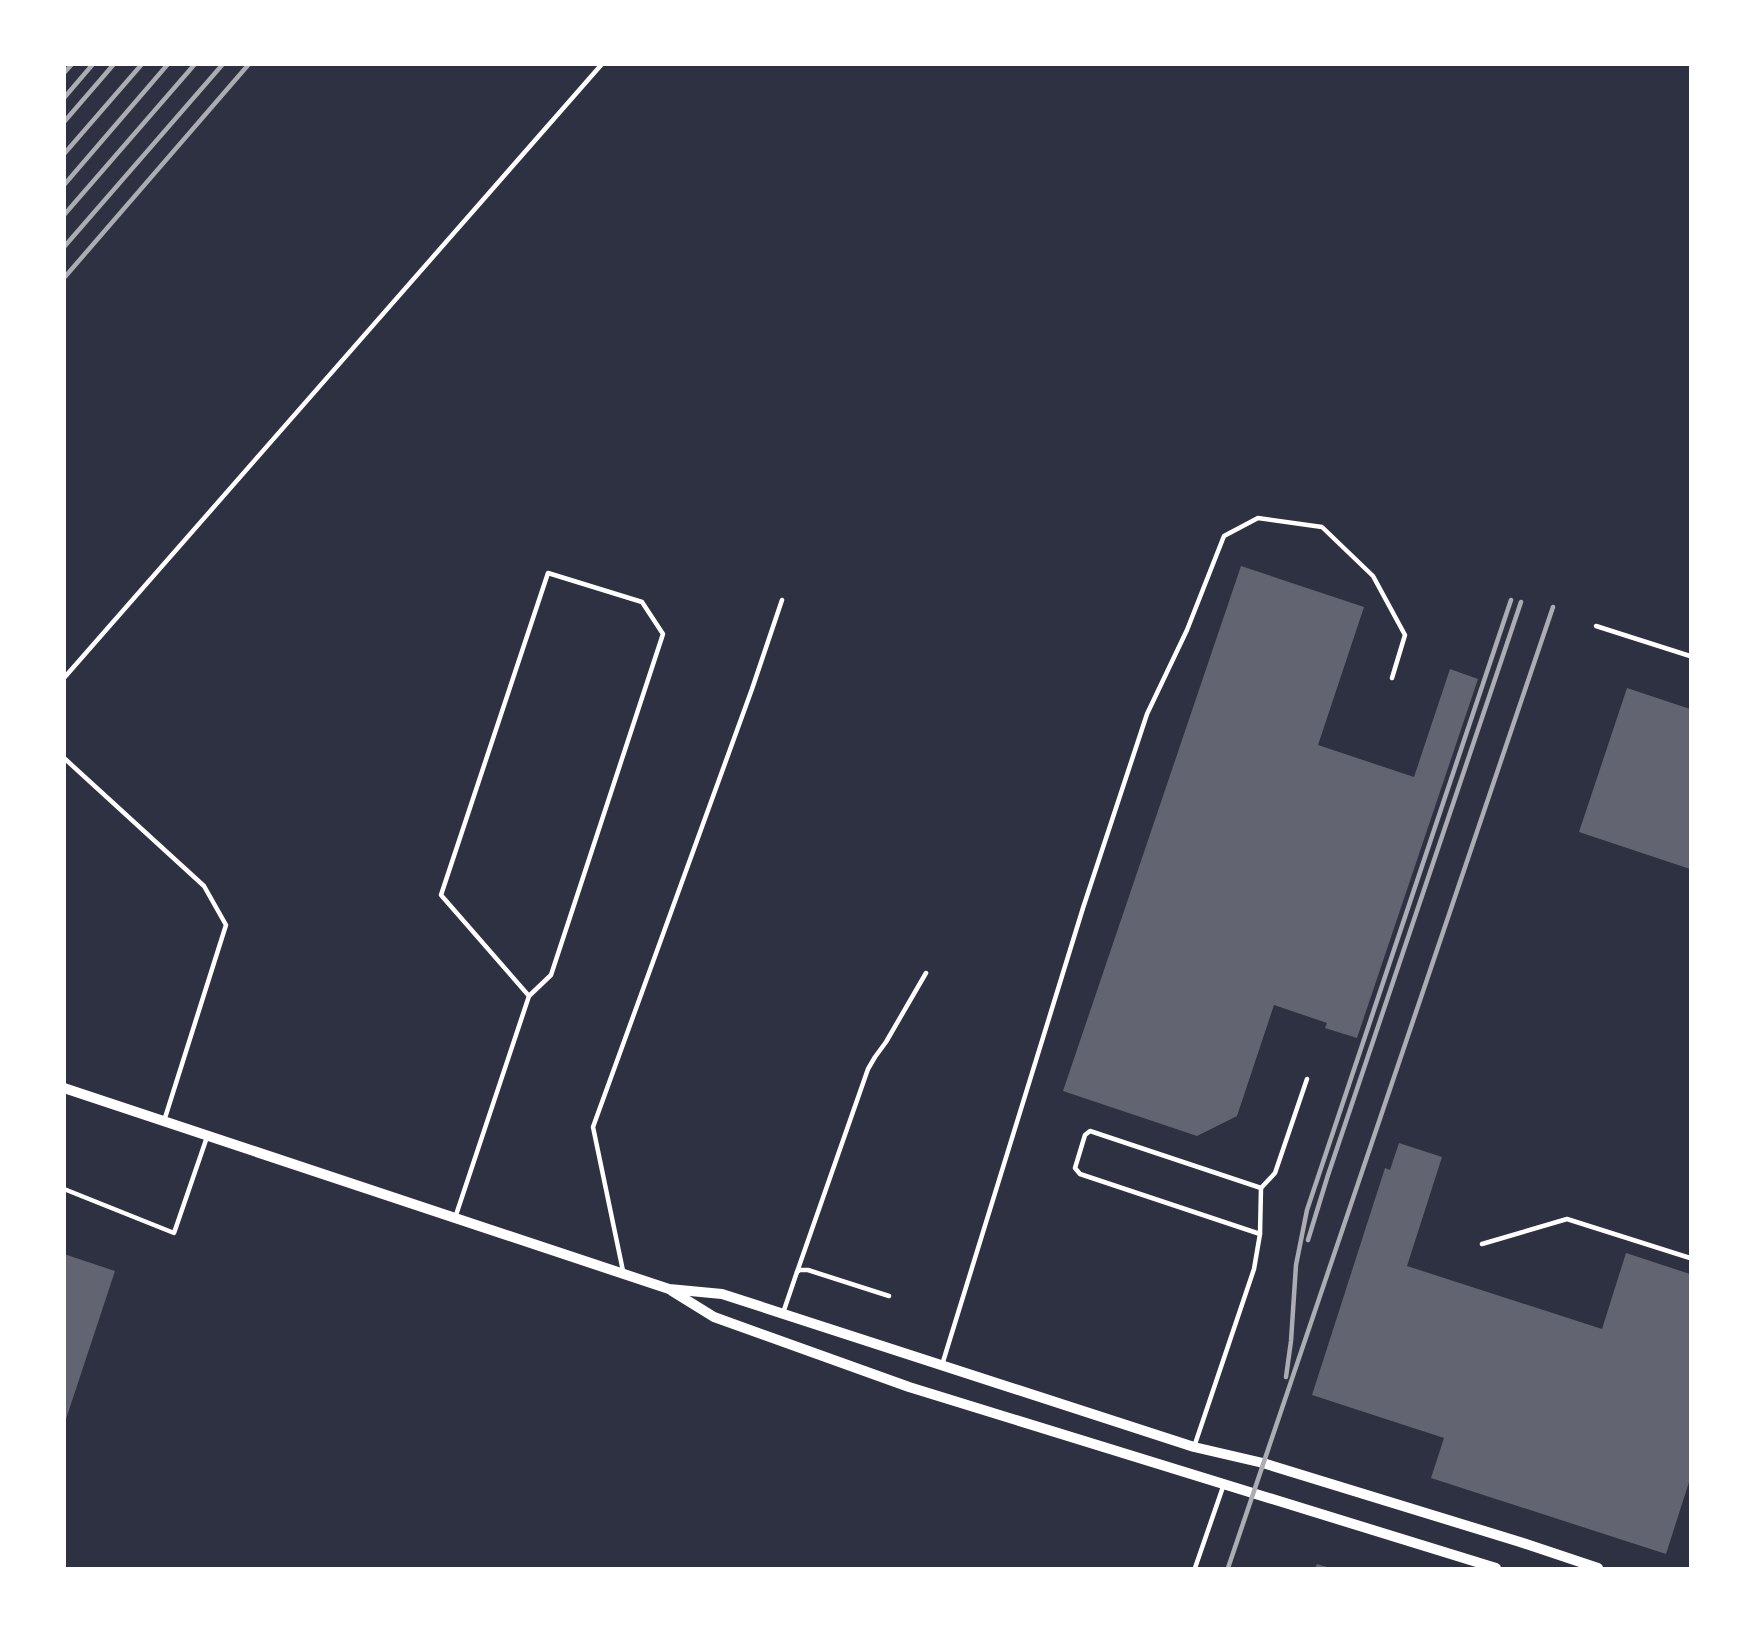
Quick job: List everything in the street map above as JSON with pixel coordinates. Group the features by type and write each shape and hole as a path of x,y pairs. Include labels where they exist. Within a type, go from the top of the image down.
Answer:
{"street":[{"path":"64,1088 669,1289 722,1294 1194,1447 1274,1467 1520,1542 1598,1569"},
{"path":"669,1289 714,1317 898,1383 1479,1566 1496,1569"}],"lane":[{"path":"64,678 602,64"},
{"path":"942,1365 1076,931 1147,714 1187,630 1224,536 1258,518 1323,527 1373,576 1405,635 1392,678"},
{"path":"454,1218 530,996 551,975 663,634 642,602 548,573 441,895 530,996"},
{"path":"624,1274 594,1126 782,600"},
{"path":"1596,626 1690,656"},
{"path":"64,758 204,886 226,925 164,1121"},
{"path":"783,1313 868,1069 926,974"},
{"path":"1194,1447 1254,1269 1260,1234 1261,1188 1275,1173 1307,1079"},
{"path":"1260,1234 1080,1174 1075,1168 1085,1135 1090,1131 1261,1188"},
{"path":"64,1189 174,1233 207,1136"},
{"path":"1482,1244 1568,1219 1690,1258"},
{"path":"797,1272 808,1270 889,1296"},
{"path":"1195,1569 1224,1484"}],"building":[{"path":"1241,566 1364,607 1318,745 1414,777 1450,669 1478,679 1357,1038 1325,1028 1327,1023 1274,1005 1237,1116 1197,1136 1063,1091"},
{"path":"1627,688 1690,709 1690,869 1579,832"},
{"path":"1399,1143 1442,1157 1407,1266 1602,1329 1626,1253 1690,1274 1690,1479 1666,1554 1431,1478 1444,1438 1312,1395 1385,1168 1390,1170"},
{"path":"64,1254 115,1271 65,1422 64,1422"},
{"path":"1317,1564 1330,1568 1315,1568"}],"railway":[{"path":"64,73 72,64"},
{"path":"64,98 93,64"},
{"path":"64,122 114,64"},
{"path":"64,154 142,64"},
{"path":"64,185 168,64"},
{"path":"64,215 195,64"},
{"path":"64,247 223,64"},
{"path":"64,278 249,64"},
{"path":"1286,1377 1296,1265 1307,1210 1511,600"},
{"path":"1308,1240 1521,602"},
{"path":"1228,1568 1553,607"}]}
